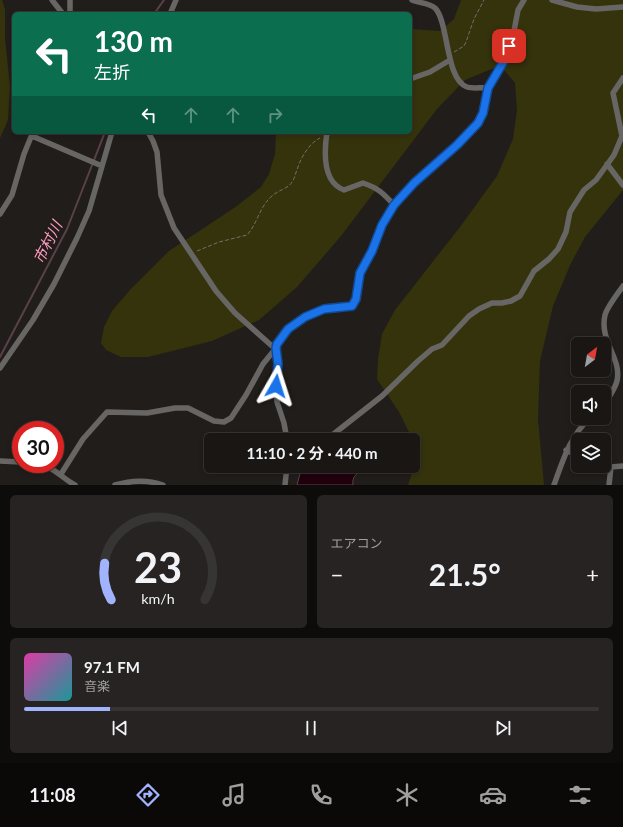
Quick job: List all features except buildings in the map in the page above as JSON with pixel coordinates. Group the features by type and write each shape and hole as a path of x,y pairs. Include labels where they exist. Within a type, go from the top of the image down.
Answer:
{"street":[{"path":"52,0 61,12"},
{"path":"70,0 70,12"},
{"path":"171,12 176,0"},
{"path":"412,0 418,3 430,5 436,9 441,21 458,82 467,87 488,88"},
{"path":"75,485 67,481 61,474 83,439 107,412 147,413 175,408 188,408 214,421 224,422 231,418 263,364 276,348 277,344 288,329 305,317 324,309 352,306 356,299 360,273 372,251 382,225 394,205 414,183 457,145 478,123 483,113 488,88 504,61 514,31 518,10 524,0"},
{"path":"552,0 577,8 596,9 623,7"},
{"path":"412,79 430,72 450,57"},
{"path":"335,433 382,396 418,360 432,349 442,344 469,316 492,303 511,301 520,296 534,271 549,259 558,249 566,232 570,212 584,190 596,180 614,155 622,136 613,93 623,78"},
{"path":"0,214 12,195 24,154 32,134 102,166"},
{"path":"1,365 51,290 74,245 89,211 111,134"},
{"path":"149,134 157,152 161,195 174,228 216,291 235,313 276,348"},
{"path":"327,135 325,146 326,164 333,184 344,190 363,183 373,186 382,192 394,205"},
{"path":"607,164 623,185"},
{"path":"611,394 616,386 617,367 605,337 605,314 623,286"},
{"path":"276,348 278,364 276,386 277,402 286,433"},
{"path":"554,485 566,450 584,425"},
{"path":"566,450 571,452"},
{"path":"0,461 12,462"},
{"path":"611,467 623,466"},
{"path":"285,485 286,473"},
{"path":"609,485 610,473"},
{"path":"115,485 130,481 146,480 163,485"}],"path":[{"path":"450,57 464,46 474,19 484,0"},
{"path":"191,253 218,242 247,235 255,225 262,206 273,195 290,185 294,180 300,163 312,143 327,135"}],"shaded area":[{"path":"0,0 2,0 5,9 5,39 10,86 8,120 0,138"},
{"path":"461,0 623,0 623,190 585,237 571,263 553,306 540,361 538,419 544,485 408,485 412,473 420,473 420,433 410,433 399,412 377,379 378,359 382,334 395,310 460,227 497,176 513,139 517,110 515,83 505,71 497,67 465,80 437,109 341,236 297,287 259,320 212,341 148,357 121,357 106,350 101,343 104,327 112,311 130,290 169,251 237,206 261,187 269,174 275,154 276,134 412,134 412,29 440,31 454,19"},
{"path":"300,473 359,473 353,479 353,485 297,485"}],"waterway":[{"name":"市村川","path":"155,12 164,0"},
{"name":"市村川","path":"0,357 67,229 104,134"}],"route":[{"path":"276,386 278,364 277,344 288,329 305,317 324,309 352,306 356,299 360,273 372,251 382,225 394,205 414,183 457,145 478,123 483,113 488,88 504,61 509,46"}]}
